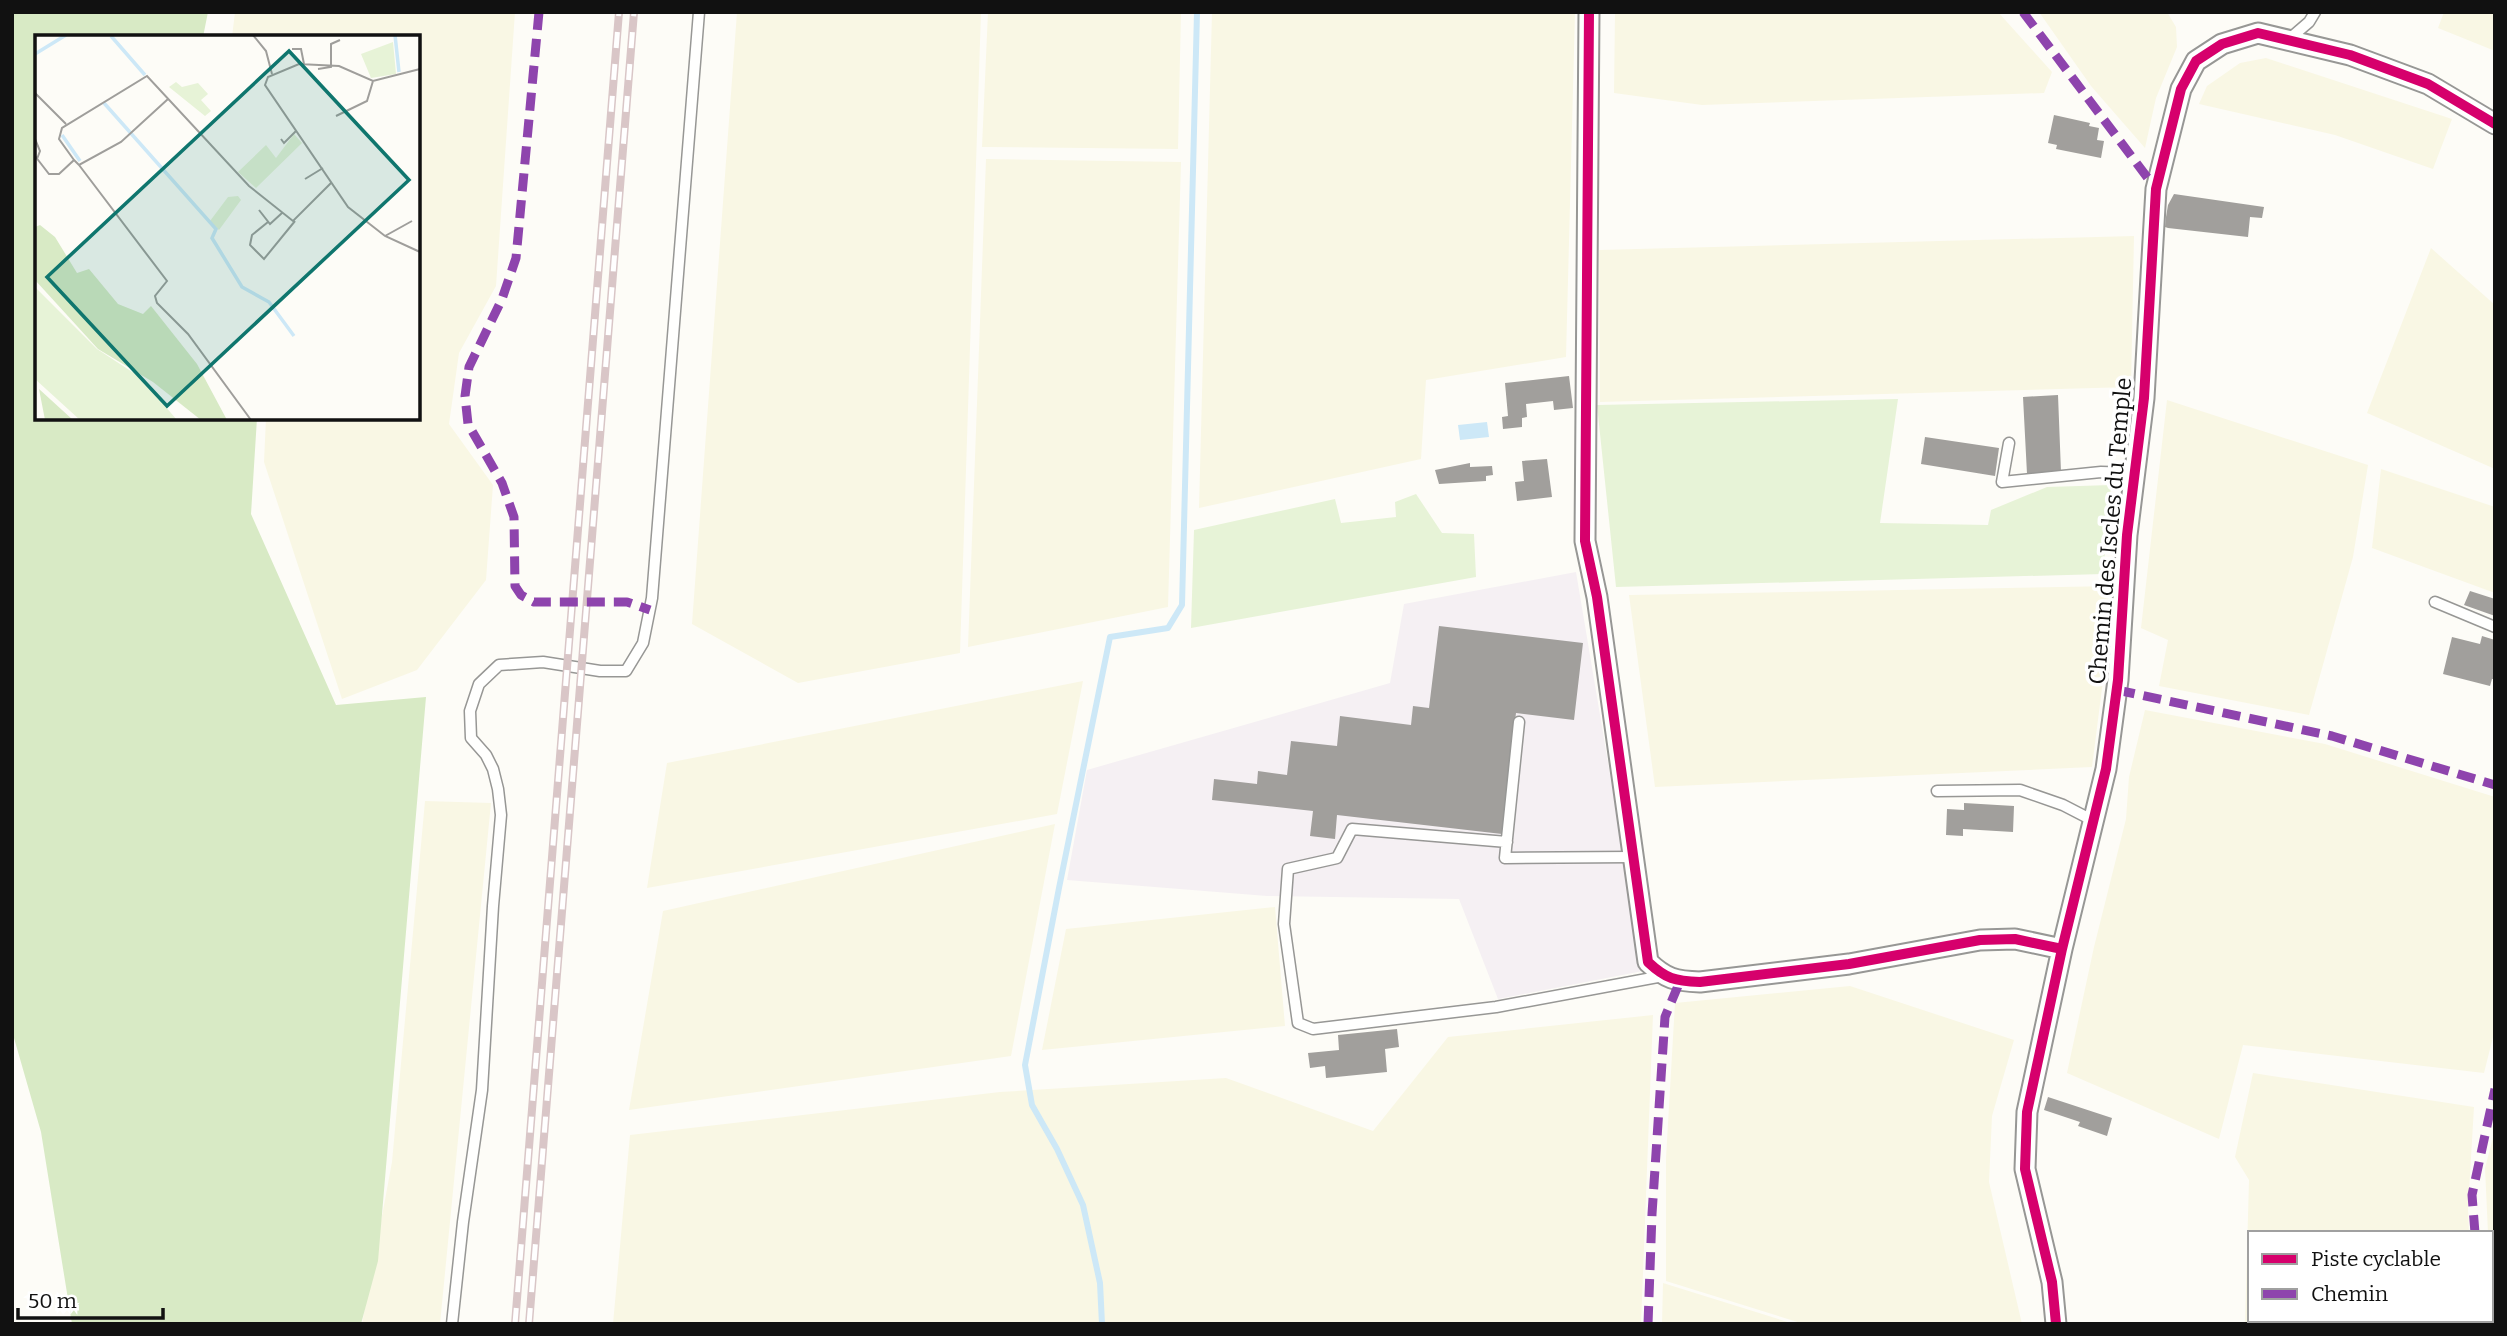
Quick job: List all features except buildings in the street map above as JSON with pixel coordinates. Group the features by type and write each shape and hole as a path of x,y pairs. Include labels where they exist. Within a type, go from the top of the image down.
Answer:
{"street":[{"path":"1589,12 1585,541 1597,597 1648,962 1663,976 1680,981 1700,982 1849,964 1980,940 2015,939 2062,949"},
{"name":"Chemin des Iscles du Temple","path":"2056,1324 2052,1282 2025,1169 2027,1112 2062,949 2106,769 2118,680 2127,535 2144,398 2157,190 2181,89 2196,61 2222,44 2258,33 2350,55 2428,84 2495,124"}],"lane":[{"path":"452,1324 483,1080 501,815 493,769 486,755 471,738 470,711 479,684 499,665 543,662 600,671 626,671 643,643 652,598 699,12"},
{"path":"2287,40 2309,22 2315,12"},
{"path":"2009,443 2002,482 2101,472 2134,473"},
{"path":"2435,601 2495,627"},
{"path":"1519,722 1505,858 1632,858"},
{"path":"1937,791 2020,790 2063,805 2094,821"},
{"path":"1507,842 1352,829 1337,858 1288,869 1284,924 1298,1023 1313,1029 1496,1007 1663,976"}],"shaded area":[{"path":"235,12 515,12 496,286 459,353 449,424 493,485 486,580 417,670 342,699 264,462 266,420 420,420 420,35 232,35"},
{"path":"737,12 981,12 960,653 798,683 692,624"},
{"path":"988,12 1181,12 1178,149 982,147"},
{"path":"1212,12 1575,12 1566,357 1426,380 1421,459 1199,508"},
{"path":"1615,12 1998,12 2052,72 2044,93 1702,105 1614,93"},
{"path":"2039,12 2167,12 2176,27 2177,47 2156,98 2145,148 2091,86"},
{"path":"2444,12 2495,12 2495,51 2438,28"},
{"path":"2266,58 2452,119 2433,169 2335,135 2199,104 2207,86 2240,63"},
{"path":"986,159 1181,162 1168,607 968,647"},
{"path":"2134,236 2131,387 1600,402 1599,250"},
{"path":"2431,248 2495,305 2495,469 2367,413"},
{"path":"2167,400 2368,465 2353,557 2309,715 2159,686 2168,640 2141,628"},
{"path":"2381,469 2495,507 2495,593 2372,548"},
{"path":"1576,572 1643,971 1498,999 1459,899 1267,896 1067,880 1087,770 1390,683 1404,604"},
{"path":"2115,586 2092,767 1655,787 1629,595"},
{"path":"1083,681 1057,814 647,888 667,763"},
{"path":"2145,710 2325,744 2495,797 2495,1029 2484,1073 2243,1045 2219,1139 2067,1073 2094,947 2126,819 2129,777"},
{"path":"425,801 491,803 440,1324 362,1324 392,1162"},
{"path":"1055,824 1011,1056 629,1110 663,911"},
{"path":"1275,907 1285,1026 1042,1050 1066,929"},
{"path":"1850,986 2014,1040 1992,1116 1989,1182 2022,1324 1804,1324 1666,1281 1666,1158 1675,1003"},
{"path":"1653,1015 1641,1324 613,1324 630,1135 1000,1092 1226,1078 1373,1131 1448,1037"},
{"path":"2253,1073 2474,1107 2469,1231 2248,1231 2248,1322 2475,1324 2245,1324 2249,1180 2235,1157"},
{"path":"2495,1130 2495,1324 2492,1324 2493,1231 2488,1231 2485,1168"},
{"path":"1663,1283 1794,1324 1662,1324"}],"green space":[{"path":"12,12 208,12 203,35 35,35 35,420 257,420 251,514 336,705 426,697 378,1261 361,1324 72,1324 41,1132 12,1031"},
{"path":"1898,399 1880,523 1988,525 1991,510 2047,487 2111,485 2103,574 1616,587 1597,405"},
{"path":"1416,494 1442,533 1474,534 1476,577 1191,628 1194,530 1335,499 1341,523 1396,517 1395,502"}],"water":[{"path":"1487,422 1489,437 1460,440 1458,425"}],"waterway":[{"path":"1102,1324 1100,1283 1083,1205 1057,1149 1032,1105 1025,1065 1110,637 1168,628 1182,605 1197,12"}],"railway":[{"path":"515,1324 619,12"},
{"path":"529,1324 634,12"}],"marked path":[{"path":"539,12 516,258 502,299 469,367 465,396 468,424 502,483 514,517 515,586 521,595 534,602 627,602 650,610"},
{"path":"2023,12 2156,189"},
{"path":"2117,690 2332,736 2495,785"},
{"path":"1648,1324 1665,1017 1680,981"},
{"path":"2475,1231 2472,1195 2495,1089"}],"cycle path":[{"path":"1589,12 1585,541 1597,597 1648,962 1671,978 1700,982 1849,964 1980,940 2015,939 2062,949"},
{"path":"2056,1324 2052,1282 2025,1169 2027,1112 2062,949 2106,769 2118,680 2127,535 2144,398 2156,189 2181,89 2196,61 2222,44 2258,33 2350,55 2428,84 2495,124"}]}
